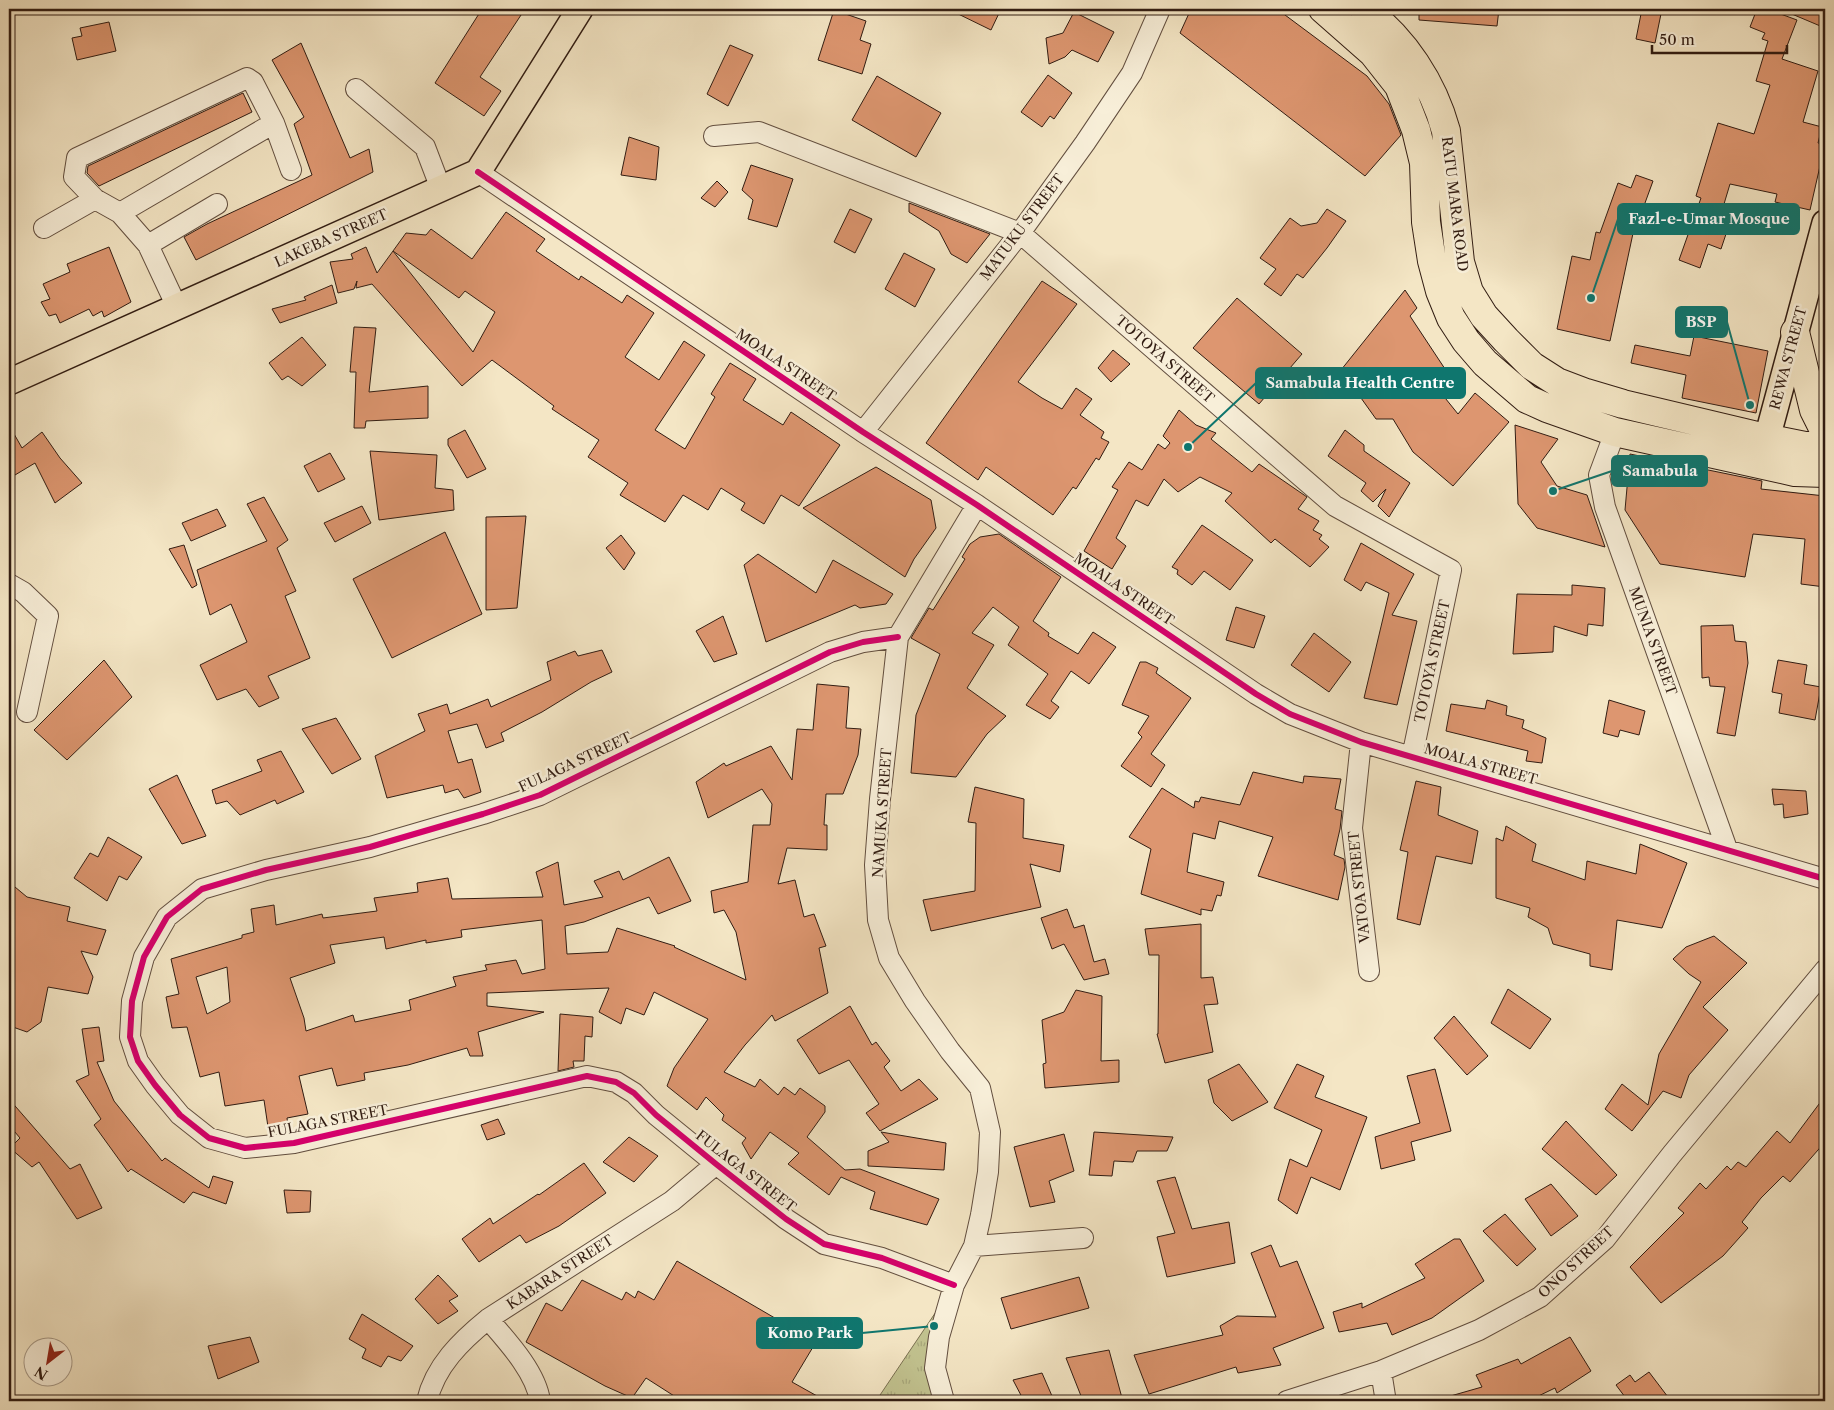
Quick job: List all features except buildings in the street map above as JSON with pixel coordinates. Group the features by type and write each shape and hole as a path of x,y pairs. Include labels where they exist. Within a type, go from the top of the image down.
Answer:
{"highway":[{"name":"RATU MARA ROAD","path":"1323,9 1373,53 1399,86 1416,130 1424,163 1426,222 1432,261 1440,291 1451,318 1466,341 1485,363 1527,398 1547,408 1615,432 1763,451 1805,446 1825,446"},
{"name":"RATU MARA ROAD","path":"1378,12 1419,67 1441,111 1446,131 1460,262 1469,292 1484,316 1506,340 1532,366 1557,382 1763,451 1795,472 1825,473"},
{"path":"1795,332 1814,410 1825,432"},
{"path":"1615,432 1623,404"}],"main road":[{"path":"478,172 580,9"},
{"name":"LAKEBA STREET","path":"9,382 478,172"},
{"name":"REWA STREET","path":"1763,451 1825,223"}],"street":[{"name":"MATUKU STREET","path":"863,432 1020,233 1085,143 1132,73 1160,9"},
{"path":"176,307 148,245 120,213 95,199 74,176 77,158 247,78 253,82 274,122 292,170"},
{"path":"356,89 425,147 441,189"},
{"path":"120,213 274,122"},
{"name":"TOTOYA STREET","path":"714,136 759,132 1020,233 1335,506 1450,570 1412,756"},
{"name":"MOALA STREET","path":"478,172 863,432 977,505 1256,694 1290,714 1361,742 1727,849 1825,880"},
{"path":"44,228 95,199"},
{"path":"148,245 217,204"},
{"name":"MUNIA STREET","path":"1615,432 1599,475 1605,507 1727,849"},
{"name":"NAMUKA STREET","path":"954,1285 974,1246 982,1214 988,1172 990,1132 980,1088 950,1051 915,1001 889,958 878,920 875,865 880,799 898,637 977,505"},
{"path":"9,584 23,592 48,616 28,712"},
{"name":"FULAGA STREET","path":"898,637 863,642 830,652 540,795 370,847 266,870 202,889 168,917 144,957 132,1001 130,1036 138,1061 155,1086 180,1115 209,1138 245,1148 294,1144 588,1076 616,1082 634,1093 656,1115 786,1219 824,1244 882,1258 954,1285"},
{"name":"VATOA STREET","path":"1361,742 1352,828 1369,971"},
{"name":"ONO STREET","path":"1287,1401 1381,1371 1479,1330 1540,1297 1605,1239 1672,1154 1825,970"},
{"name":"KABARA STREET","path":"427,1401 444,1362 488,1318 672,1201 716,1164"},
{"path":"974,1246 1083,1238"},
{"path":"944,1401 934,1368 939,1338 954,1285"},
{"path":"488,1318 525,1365 539,1393 540,1401"},
{"path":"1381,1371 1385,1396 1383,1401"}],"green space":[{"path":"954,1285 929,1367 947,1401 876,1401"}],"cycle path":[{"path":"478,172 863,432 977,505 1256,694 1290,714 1361,742 1825,879"},
{"path":"898,637 863,642 830,652 540,795 370,847 266,870 202,889 167,917 144,957 132,1001 130,1037 138,1061 180,1115 209,1138 245,1148 294,1143 587,1076 616,1082 634,1093 656,1115 786,1219 824,1244 882,1258 954,1285"}],"place":[{"name":"Fazl-e-Umar Mosque","path":"1591,298"},
{"name":"BSP","path":"1750,405"},
{"name":"Samabula Health Centre","path":"1188,447"},
{"name":"Samabula","path":"1553,491"},
{"name":"Komo Park","path":"934,1326"}]}
